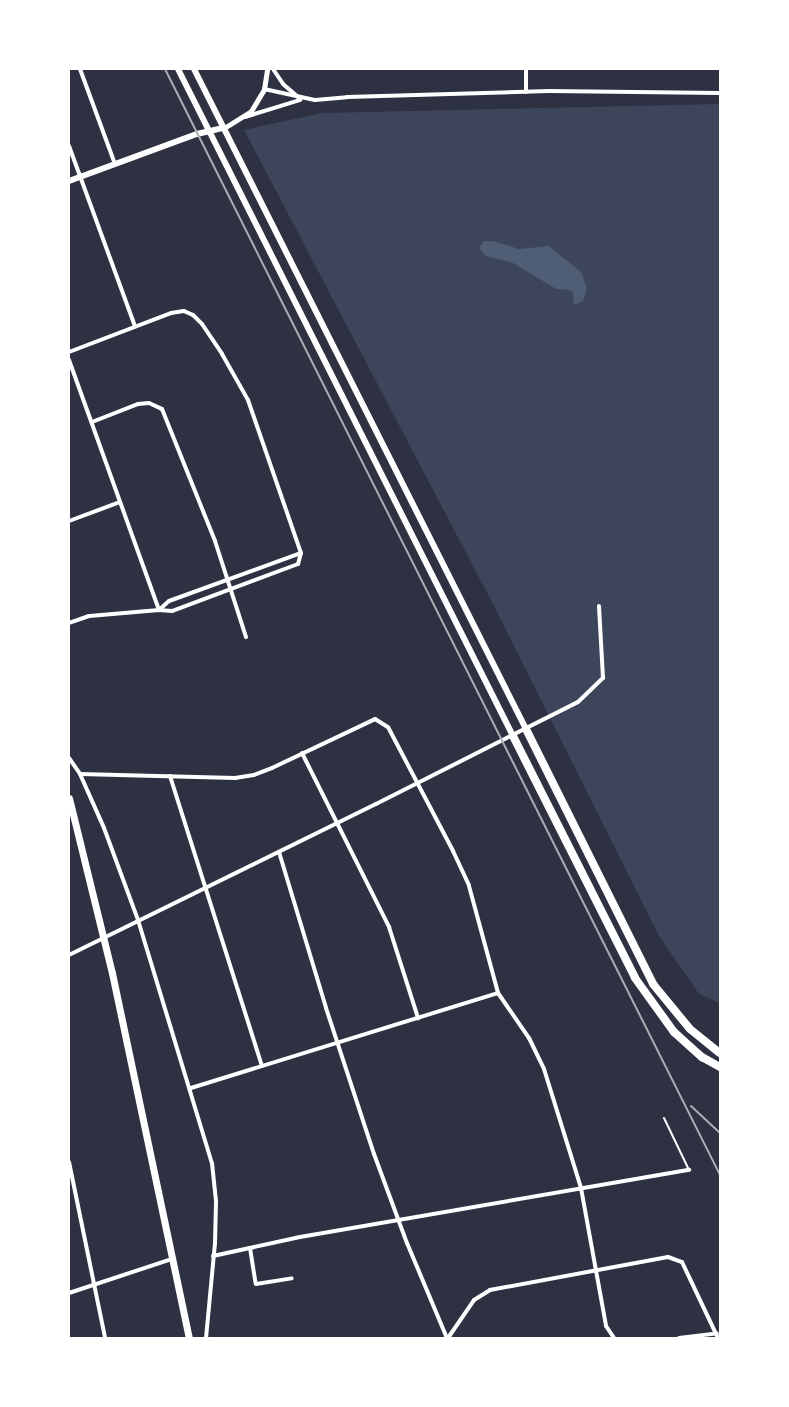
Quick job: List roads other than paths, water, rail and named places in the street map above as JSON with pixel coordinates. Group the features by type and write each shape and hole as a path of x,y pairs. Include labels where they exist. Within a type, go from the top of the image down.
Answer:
{"highway":[{"path":"526,729 650,978 674,1012 699,1037 720,1053"},
{"path":"513,735 635,978 674,1032 702,1057 720,1067"}],"main road":[{"path":"178,69 513,735"},
{"path":"194,69 526,729"},
{"path":"69,181 208,130 224,128"},
{"path":"69,798 104,937 189,1338"}],"street":[{"path":"80,69 115,165"},
{"path":"242,118 250,111 264,89 267,69"},
{"path":"273,69 283,84 301,100"},
{"path":"526,69 526,92"},
{"path":"264,89 301,100"},
{"path":"224,128 242,118 301,100 526,92 720,93"},
{"path":"69,146 135,326"},
{"path":"69,352 171,313 184,311 202,324 248,400 301,553 298,564 172,611 89,616 69,623"},
{"path":"69,360 159,610"},
{"path":"92,422 149,403 162,409 168,419 229,580 246,638"},
{"path":"69,521 120,502"},
{"path":"159,610 169,601 301,553"},
{"path":"69,955 578,702 603,678 599,606"},
{"path":"80,774 235,778 254,775 375,719 388,727 469,886 498,993 529,1038 544,1069 581,1188 606,1326 614,1338"},
{"path":"302,753 389,927 418,1018"},
{"path":"69,758 80,774 104,828 138,920 212,1162 216,1202 206,1338"},
{"path":"170,776 262,1066"},
{"path":"279,852 338,1043 398,1220 447,1338"},
{"path":"191,1088 498,993"},
{"path":"69,1162 105,1338"},
{"path":"213,1256 398,1220 689,1170"},
{"path":"249,1248 256,1284 292,1278"},
{"path":"447,1338 474,1300 490,1290 668,1257 682,1262 717,1336 679,1338"},
{"path":"69,1293 172,1259"}],"lane":[{"path":"664,1118 689,1170"}],"railway":[{"path":"165,69 720,1175"},
{"path":"691,1106 720,1133"}]}
